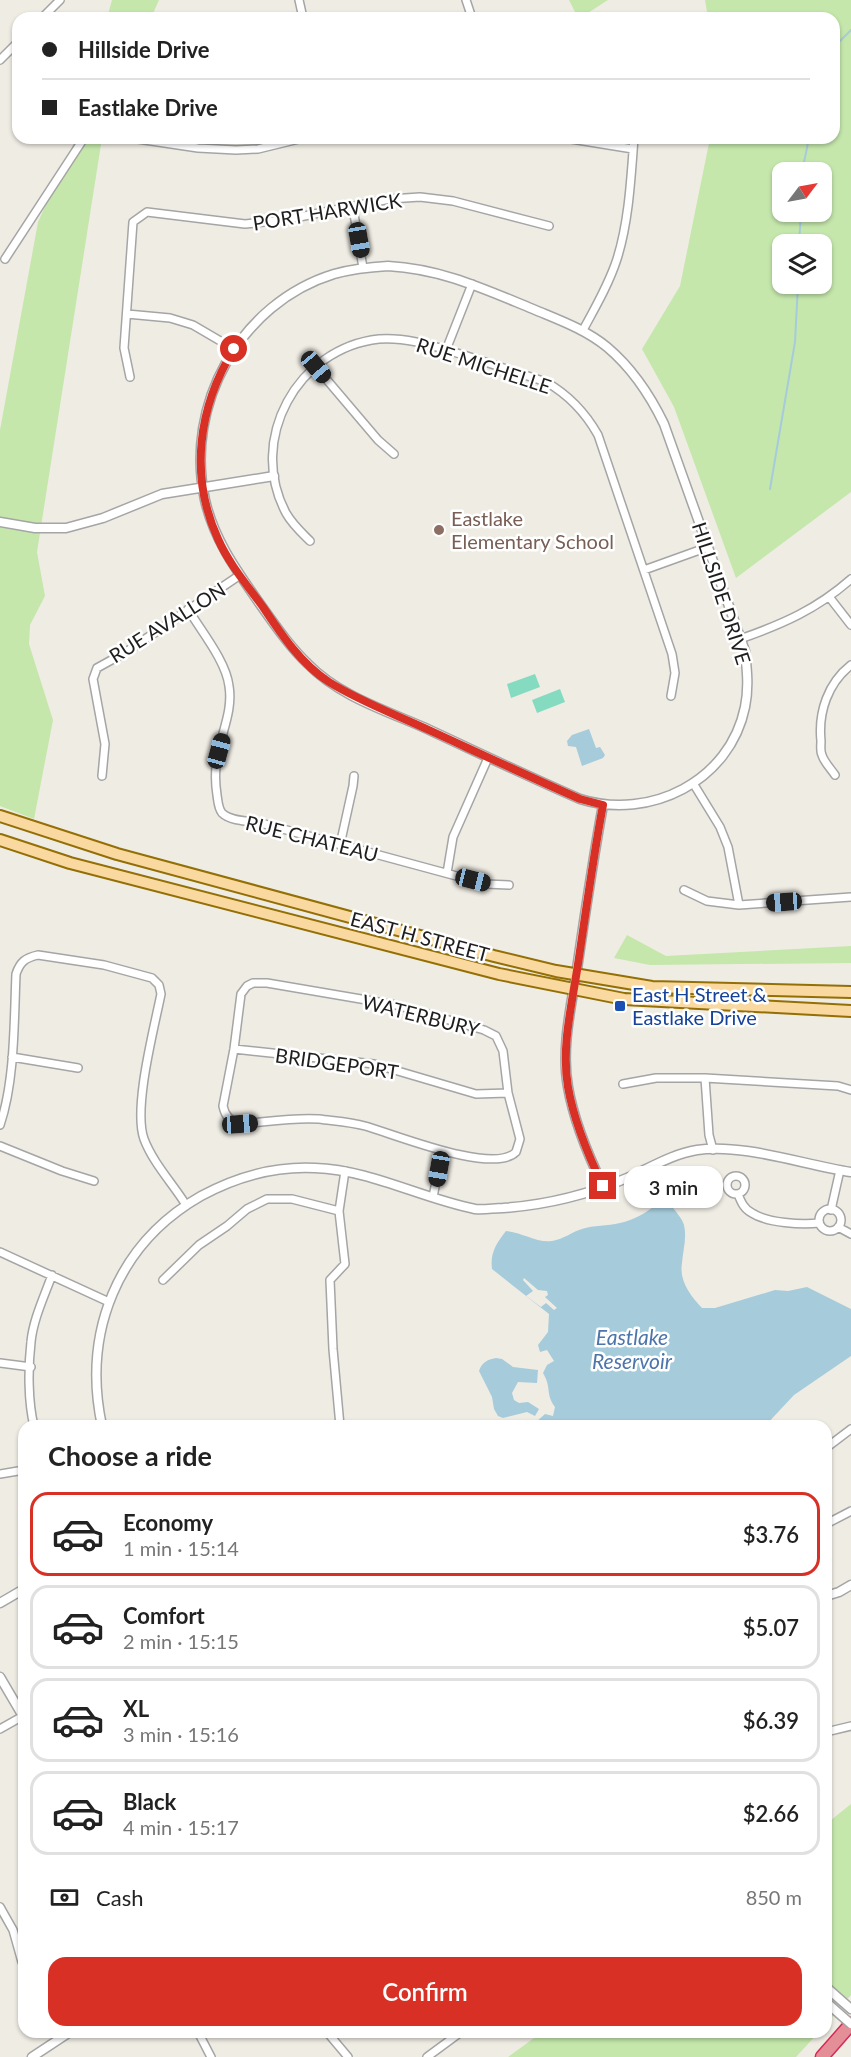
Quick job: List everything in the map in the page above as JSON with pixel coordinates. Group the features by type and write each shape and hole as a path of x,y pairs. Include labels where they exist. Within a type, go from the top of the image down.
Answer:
{"highway":[{"path":"822,2057 851,2024"}],"main road":[{"name":"EAST H STREET","path":"0,816 117,854 494,956 576,975 652,987 851,992"},
{"name":"EAST H STREET","path":"0,840 70,864 499,974 574,990 624,999 851,1011"}],"street":[{"path":"48,12 60,0"},
{"path":"0,60 12,50"},
{"path":"4,259 80,144"},
{"path":"171,144 236,150 258,149 278,144"},
{"path":"603,144 633,149"},
{"path":"583,330 617,258 624,226 633,144"},
{"name":"PORT HARWICK","path":"127,314 133,222 147,212 244,224 284,220 390,199 431,198 453,201 549,226"},
{"path":"353,208 363,268"},
{"name":"HILLSIDE DRIVE","path":"415,267 472,284 583,330 617,357 637,378 653,401 664,424 744,651 748,681 742,717 727,750 711,768 675,794 648,803 619,807 580,799 363,700 328,681 308,665 284,637 240,576 218,540 208,514 202,488 200,451 205,415 216,381 234,349 254,324 290,295 332,275 363,268 415,267"},
{"path":"446,350 472,284"},
{"path":"130,377 124,348 127,314 170,318 192,326 234,349"},
{"name":"RUE MICHELLE","path":"310,541 292,522 286,511 274,476 273,450 279,417 296,386 316,367 345,348 380,339 423,342 546,382 563,392 578,406 598,435 672,654 675,673 671,696"},
{"path":"316,367 378,440 394,454"},
{"path":"0,522 35,528 66,528 103,518 162,494 274,476"},
{"path":"644,570 708,547"},
{"name":"RUE AVALLON","path":"102,776 105,744 93,679 97,668 126,652 240,576"},
{"path":"740,639 801,615 830,598 851,579"},
{"path":"830,598 851,625"},
{"name":"RUE CHATEAU","path":"188,609 218,658 229,685 230,698 226,722 217,755 216,786 219,806 223,814 232,819 259,823 486,884 509,885"},
{"path":"835,775 822,755 820,731 824,702 841,672 851,665"},
{"path":"447,873 453,837 488,758"},
{"path":"340,845 354,776"},
{"path":"693,783 720,826 728,847 740,904"},
{"path":"603,805 567,1042 568,1087 577,1127 603,1186"},
{"path":"684,890 707,901 740,904 851,897"},
{"path":"0,1125 7,1097 12,1057 16,974 20,964 29,957 38,956 104,966 152,978 159,985 161,994 144,1084 141,1124 150,1152 186,1205"},
{"name":"WATERBURY","path":"253,983 278,984 396,1005 484,1030 496,1036 503,1051 508,1092 520,1139 513,1155 504,1159 466,1156 442,1151 363,1126 334,1121 317,1119 240,1124 233,1122 225,1114 223,1106 234,1049 241,994 247,986 253,983"},
{"name":"BRIDGEPORT","path":"234,1049 366,1063 476,1094 508,1092"},
{"path":"12,1057 78,1068"},
{"path":"623,1084 656,1078 705,1078 838,1086 851,1090"},
{"path":"705,1078 709,1135 713,1150"},
{"path":"0,1146 94,1181"},
{"path":"101,1420 97,1399 96,1366 100,1334 109,1302 128,1266 163,1222 186,1205 218,1187 252,1175 277,1169 315,1168 345,1172 376,1178 476,1209 523,1207 561,1201 626,1179 684,1153 713,1150 741,1150 851,1172"},
{"path":"433,1197 442,1151"},
{"path":"831,1210 840,1170"},
{"path":"339,1420 330,1280 345,1264 339,1211 345,1172"},
{"path":"738,1194 744,1206 752,1214 764,1219 807,1224 819,1223"},
{"path":"163,1280 199,1245 247,1209 267,1199 292,1199 339,1211"},
{"path":"831,1210 822,1213 819,1223 822,1228 829,1231 838,1227"},
{"path":"831,1210 840,1216 838,1227"},
{"path":"838,1227 851,1234"},
{"path":"0,1252 109,1302"},
{"path":"33,1420 30,1398 31,1342 52,1275"},
{"path":"0,1363 31,1367"},
{"path":"832,1443 851,1429"},
{"path":"0,1474 18,1471"},
{"path":"832,1521 851,1511"},
{"path":"832,1594 851,1585"},
{"path":"0,1604 18,1593"},
{"path":"0,1677 18,1708"},
{"path":"0,1729 18,1720"},
{"path":"832,1731 851,1726"},
{"path":"0,1906 13,1929 18,1947"},
{"path":"832,1992 851,2009"},
{"path":"832,2007 851,2024"},
{"path":"32,2057 61,2038"},
{"path":"201,2038 211,2057"},
{"path":"332,2038 348,2057"},
{"path":"427,2057 448,2038"}],"green space":[{"path":"112,0 159,0 154,12 109,12"},
{"path":"569,0 608,0 589,12 575,12"},
{"path":"705,0 851,0 851,492 736,578 674,407 642,349 680,286 709,144 840,144 840,12 707,12"},
{"path":"73,144 101,144 37,552 45,596 30,625 29,644 53,720 34,819 0,806 0,430 38,222"},
{"path":"535,674 540,687 511,698 507,684"},
{"path":"560,689 565,702 537,713 532,700"},
{"path":"627,935 666,956 851,946 851,963 650,965 614,958"},
{"path":"851,1804 851,1995 832,2017 832,1819"},
{"path":"534,2038 813,2038 796,2057 508,2057"}],"water":[{"path":"589,729 596,748 600,747 605,755 603,758 582,766 576,747 568,746 567,741 572,735"},
{"name":"Eastlake Reservoir","path":"657,1204 671,1205 680,1217 685,1230 682,1276 690,1293 702,1308 715,1308 775,1290 788,1291 807,1287 851,1309 851,1356 794,1395 771,1420 538,1420 545,1414 553,1416 555,1407 543,1373 547,1365 554,1361 547,1350 540,1352 538,1345 548,1332 549,1314 492,1269 493,1253 497,1245 506,1231 552,1241 578,1230 615,1224 644,1213"},
{"path":"496,1358 502,1359 513,1367 538,1370 537,1383 518,1382 512,1393 514,1400 519,1403 528,1402 539,1409 535,1416 527,1412 503,1418 498,1416 492,1397 479,1371 485,1362"}],"pier":[{"path":"524,1278 538,1290 547,1291 548,1295 545,1297 557,1308 554,1310 546,1303 541,1307 526,1296 533,1291 523,1280"}],"waterway":[{"path":"840,41 851,30"},
{"path":"804,162 808,144"},
{"path":"800,222 800,234"},
{"path":"770,489 795,342 797,294"}],"place":[{"name":"Eastlake Elementary School","path":"439,530"},
{"name":"East H Street & Eastlake Drive","path":"620,1006"}],"route":[{"path":"234,349 219,374 208,401 202,429 200,459 202,488 213,527 224,552 284,637 308,665 328,681 363,700 580,799 603,805 574,990 566,1069 577,1127 603,1186"}]}
